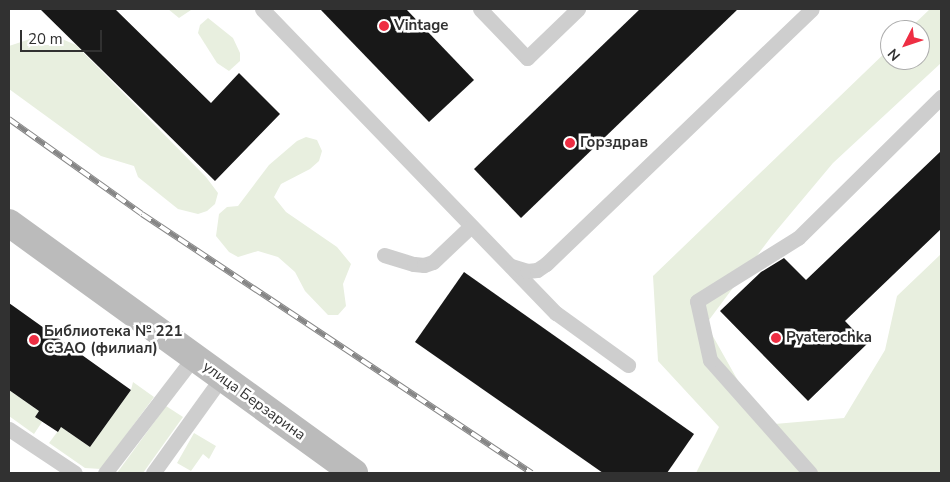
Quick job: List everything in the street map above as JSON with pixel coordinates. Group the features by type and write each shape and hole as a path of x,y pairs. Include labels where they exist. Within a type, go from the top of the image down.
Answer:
{"street":[{"name":"улица Берзарина","path":"9,223 354,473"}],"lane":[{"path":"262,9 556,313 628,365"},
{"path":"480,9 527,58 578,9"},
{"path":"508,264 527,271 537,270 546,264 812,9"},
{"path":"810,473 710,360 697,300 798,238 941,97"},
{"path":"384,255 424,265 433,262 472,226"},
{"path":"105,473 194,357"},
{"path":"153,473 222,378"},
{"path":"9,430 75,473"}],"green space":[{"path":"168,9 191,9 191,10 179,18"},
{"path":"930,9 941,9 941,63 833,163 771,237 706,324 763,425 844,418 885,350 897,296 941,254 941,473 696,473 719,427 658,361 653,276 880,58 880,70 930,70 930,20 918,20"},
{"path":"208,18 233,38 240,53 240,61 229,71 217,63 198,33 200,25"},
{"path":"55,36 76,45 206,177 218,193 215,204 207,211 198,214 178,209 138,177 134,166 101,156 9,89 9,46 30,39 38,45 49,45"},
{"path":"306,137 317,140 322,151 319,161 310,169 281,184 274,197 286,212 337,247 351,264 343,284 346,306 338,315 328,315 305,291 295,272 278,257 258,251 238,257 229,252 216,236 219,214 227,207 238,206 269,165 297,141"},
{"path":"133,382 154,397 101,469 85,468 49,443 61,427 90,447 131,390"},
{"path":"9,390 39,411 35,417 42,422 34,434 9,416"},
{"path":"166,406 183,417 143,473 117,473"},
{"path":"194,433 216,446 209,459 203,454 191,471 177,463"}],"building":[{"path":"40,9 115,9 211,103 239,73 280,114 215,181"},
{"path":"320,9 406,9 474,80 429,122"},
{"path":"640,9 738,9 521,218 474,169"},
{"path":"941,151 941,229 845,321 867,344 808,401 720,311 761,272 784,258 806,280"},
{"path":"464,272 694,434 667,473 603,473 415,342"},
{"path":"9,303 131,390 90,447 61,427 58,432 35,417 39,411 9,390"}],"railway":[{"path":"9,119 142,214 532,473"}],"place":[{"name":"Vintage","path":"384,26"},
{"name":"Горздрав","path":"570,143"},
{"name":"Pyaterochka","path":"776,338"},
{"name":"Библиотека № 221 СЗАО (филиал)","path":"34,340"}]}
